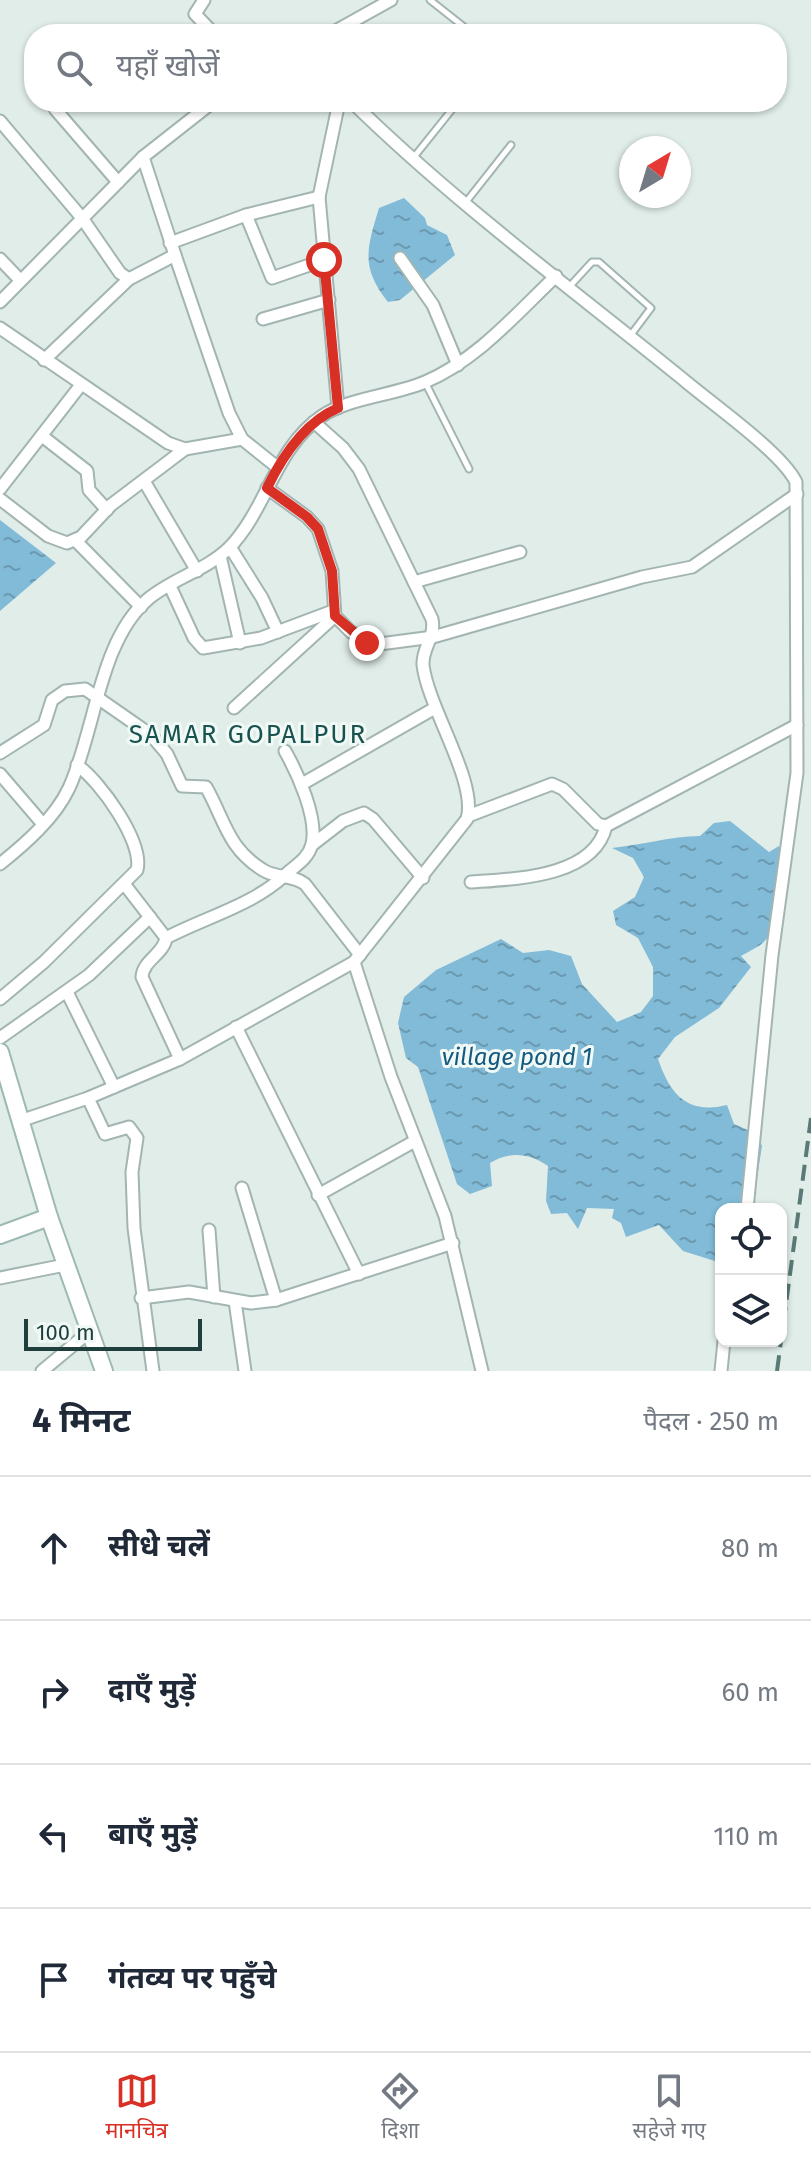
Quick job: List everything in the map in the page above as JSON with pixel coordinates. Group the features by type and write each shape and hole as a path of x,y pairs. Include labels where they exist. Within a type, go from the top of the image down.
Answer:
{"street":[{"path":"204,0 195,14 204,24"},
{"path":"348,24 391,0"},
{"path":"58,112 118,182"},
{"path":"0,302 143,157 200,112"},
{"path":"337,112 319,197 338,408"},
{"path":"363,112 465,203 630,336 791,472 797,494 797,773 772,955 748,1203"},
{"path":"0,121 82,218 120,273 129,279"},
{"path":"143,157 229,413 242,439 277,467"},
{"path":"44,360 129,279 172,249 246,215 319,197"},
{"path":"246,215 272,278 324,260"},
{"path":"400,258 425,289 458,365"},
{"path":"0,259 20,280"},
{"path":"0,864 61,802 77,765 119,640 141,607 230,547 248,523 277,467 314,422 338,408 425,382 458,365 556,276"},
{"path":"263,319 329,300"},
{"path":"0,328 80,386 168,443 185,449"},
{"path":"0,489 80,386"},
{"path":"314,422 353,459 432,619 433,637 426,647 423,665 435,708 463,780 468,816"},
{"path":"42,436 87,471 89,490 107,510"},
{"path":"0,499 48,536 67,543 75,540 107,510 185,449 242,439"},
{"path":"144,481 197,571"},
{"path":"267,488 307,517 318,529 332,571 334,614 351,632 372,645 433,637 642,577 692,567 797,494"},
{"path":"75,540 141,607"},
{"path":"230,547 258,589 278,632"},
{"path":"414,582 520,552"},
{"path":"220,556 240,643"},
{"path":"170,586 198,645 207,648 240,643 334,614"},
{"path":"234,708 334,614"},
{"path":"0,753 44,725 50,702 65,691 79,687 124,713 151,735 167,754 182,786 206,787 223,827 244,854 265,872 294,877 305,884 357,959 415,1141 453,1243 482,1371"},
{"path":"302,784 435,708"},
{"path":"20,1121 88,1098 180,1059 357,959 423,878 468,816 552,784 563,789 598,824 606,826 797,725"},
{"path":"285,751 302,784 312,845"},
{"path":"0,999 125,885 138,865 135,850 106,795 77,765"},
{"path":"0,774 42,823"},
{"path":"166,938 201,920 257,899 295,868 312,845 343,821 364,813 373,819 423,878"},
{"path":"471,882 530,877 573,862 600,843 606,826"},
{"path":"125,885 166,938 164,947 144,968 142,977 180,1059"},
{"path":"0,1038 67,992 150,917"},
{"path":"67,992 114,1087"},
{"path":"236,1027 359,1274"},
{"path":"0,1052 49,1217 104,1371"},
{"path":"88,1098 102,1131 109,1134 129,1127 137,1138 132,1172 141,1298 153,1371"},
{"path":"318,1195 415,1141"},
{"path":"242,1188 276,1300"},
{"path":"0,1235 49,1217"},
{"path":"209,1230 214,1297"},
{"path":"141,1298 189,1292 235,1301 276,1300 453,1243"},
{"path":"0,1278 65,1265"},
{"path":"235,1301 245,1371"},
{"path":"42,1371 89,1332"},
{"path":"721,1371 723,1347"}],"lane":[{"path":"430,0 460,24"},
{"path":"413,157 450,112"},
{"path":"465,203 511,145"},
{"path":"569,287 592,262 599,262 651,308 630,336"},
{"path":"425,382 469,469"}],"water":[{"path":"404,198 425,218 427,225 447,235 455,255 400,300 388,302 373,278 369,246 379,208"},
{"path":"0,520 56,563 0,611"},
{"name":"village pond 1","path":"730,821 769,852 779,846 781,854 777,907 771,930 765,941 741,956 751,967 719,1008 675,1037 658,1059 668,1082 682,1099 701,1107 727,1105 734,1124 757,1134 762,1146 753,1203 715,1203 715,1261 683,1251 659,1225 626,1237 621,1223 612,1218 614,1209 587,1208 578,1229 567,1213 551,1214 546,1201 548,1166 527,1156 512,1155 490,1163 492,1186 470,1194 457,1184 418,1067 406,1058 398,1023 404,997 436,970 501,939 523,953 549,950 571,956 582,984 617,1022 641,1012 653,996 653,967 638,938 616,925 613,911 635,897 644,877 633,858 612,848 700,836 714,823"}],"railway":[{"path":"777,1371 811,1118"}],"district":[{"name":"SAMAR GOPALPUR","path":"248,734"}],"route":[{"path":"324,260 338,408 314,422 277,467 267,488 314,523 332,571 335,616 339,623 367,643"}]}
